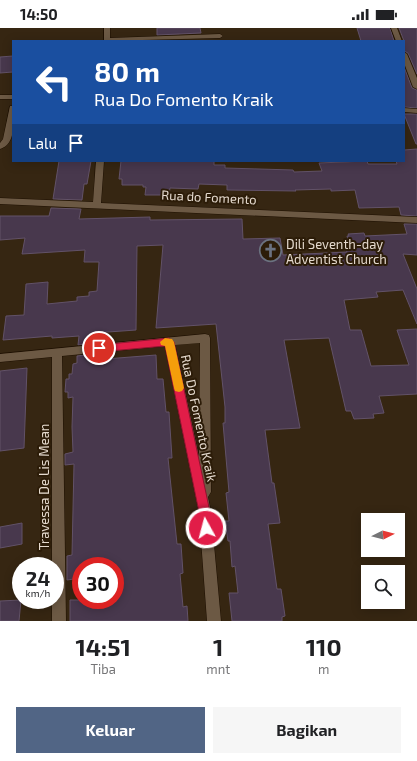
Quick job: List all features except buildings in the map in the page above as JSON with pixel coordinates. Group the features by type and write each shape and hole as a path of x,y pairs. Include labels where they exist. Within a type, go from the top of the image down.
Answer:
{"street":[{"path":"107,28 107,40 221,39 219,28"},
{"path":"394,28 399,40"},
{"path":"405,57 417,87"},
{"path":"405,75 412,76"},
{"path":"0,97 12,97"},
{"path":"405,110 417,111"},
{"path":"0,147 10,140 12,119"},
{"path":"97,205 100,162"},
{"name":"Rua do Fomento","path":"0,201 417,220"},
{"path":"169,342 205,338 205,512"},
{"name":"Rua Do Fomento Kraik","path":"0,358 169,342 205,512 214,621"},
{"name":"Travessa De Lis Mean","path":"57,352 59,621"}],"slow traffic":[{"path":"165,342 169,342 179,388"}],"place":[{"name":"Dili Seventh-day Adventist Church","path":"271,251"}],"route":[{"path":"99,348 169,342 205,512 206,528"}]}
